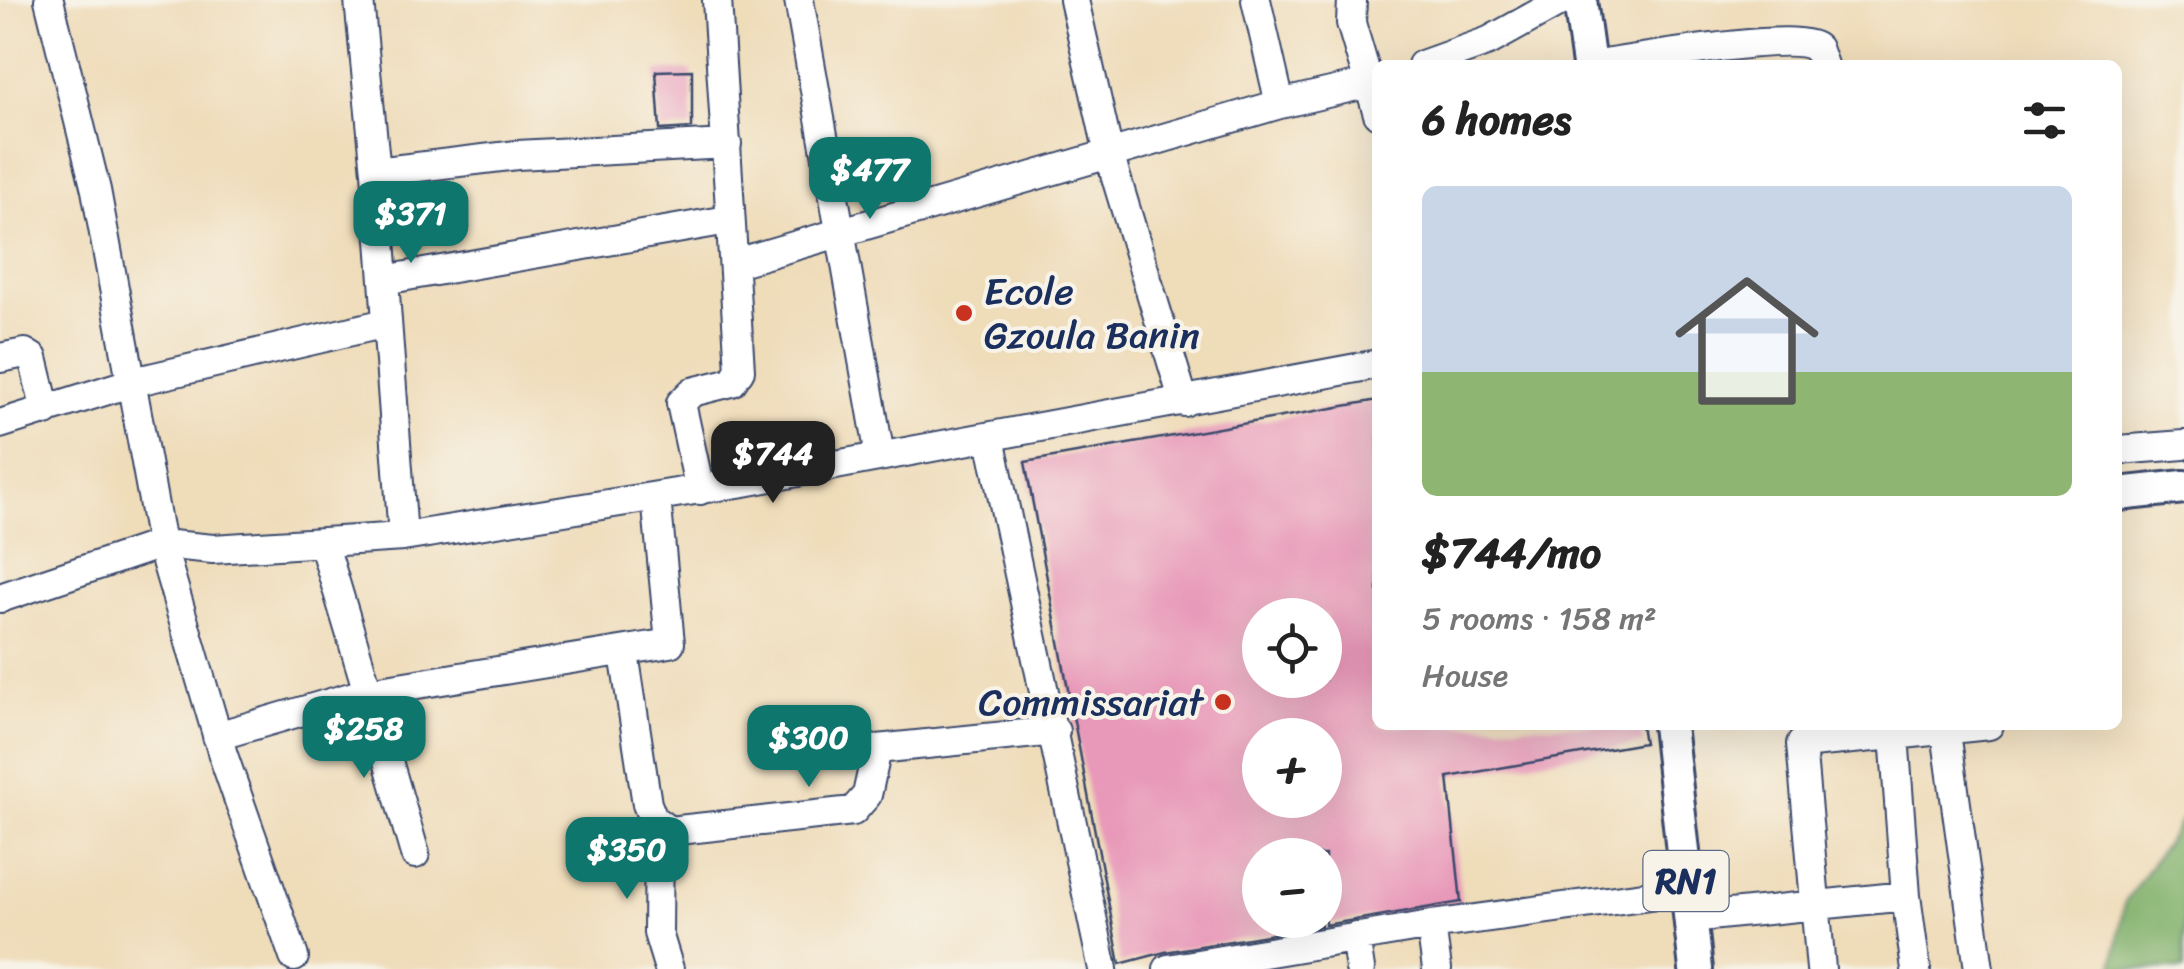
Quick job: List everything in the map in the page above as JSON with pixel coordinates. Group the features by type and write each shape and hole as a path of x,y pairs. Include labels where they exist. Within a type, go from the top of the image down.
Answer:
{"main road":[{"path":"1580,0 1588,60"},
{"path":"2122,494 2184,487"},
{"name":"RN1","path":"1670,730 1696,969"}],"street":[{"path":"49,0 96,190 161,544 218,736 294,957"},
{"path":"358,0 376,172 403,537"},
{"path":"799,0 880,456"},
{"path":"1074,0 1109,154 1184,402"},
{"path":"1256,0 1280,104"},
{"path":"736,263 1280,104 1372,83 1351,22 1352,0"},
{"path":"1436,60 1488,42 1563,0"},
{"path":"700,490 682,403 688,394 726,384 738,374 732,277 736,263 728,220 724,1"},
{"path":"1630,60 1720,47 1798,42 1817,48 1821,60"},
{"path":"376,172 518,155 727,144"},
{"path":"384,280 728,220"},
{"path":"0,424 133,382 386,323"},
{"path":"0,358 24,353 33,358 46,411"},
{"path":"0,598 161,544 213,549 403,537 656,498 1372,365"},
{"path":"990,438 1104,969"},
{"path":"2122,450 2184,444"},
{"path":"218,736 368,692 666,645 672,640 656,498"},
{"path":"323,542 416,854"},
{"path":"624,652 647,804 658,825 658,932 670,969"},
{"path":"1821,969 1800,735 1894,735 1930,730"},
{"path":"1945,730 1979,969"},
{"path":"658,825 680,832 853,812 867,796 877,749 1054,731"},
{"path":"1894,735 1906,896 1916,969"},
{"path":"1168,969 1278,960 1356,938 1430,925 1688,904 1816,905 1906,896"},
{"path":"1430,925 1436,969"},
{"path":"1356,938 1360,969"}],"green space":[{"path":"2184,817 2184,969 2113,969 2124,904"}],"building":[{"path":"692,70 692,128 660,130 656,71"},
{"name":"Commissariat","path":"1372,401 1372,730 1642,730 1644,743 1448,777 1461,902 1342,922 1342,838 1242,838 1242,938 1249,938 1120,964 1025,462"}],"place":[{"name":"Ecole Gzoula Banin","path":"964,313"},
{"name":"Commissariat","path":"1223,702"}]}
